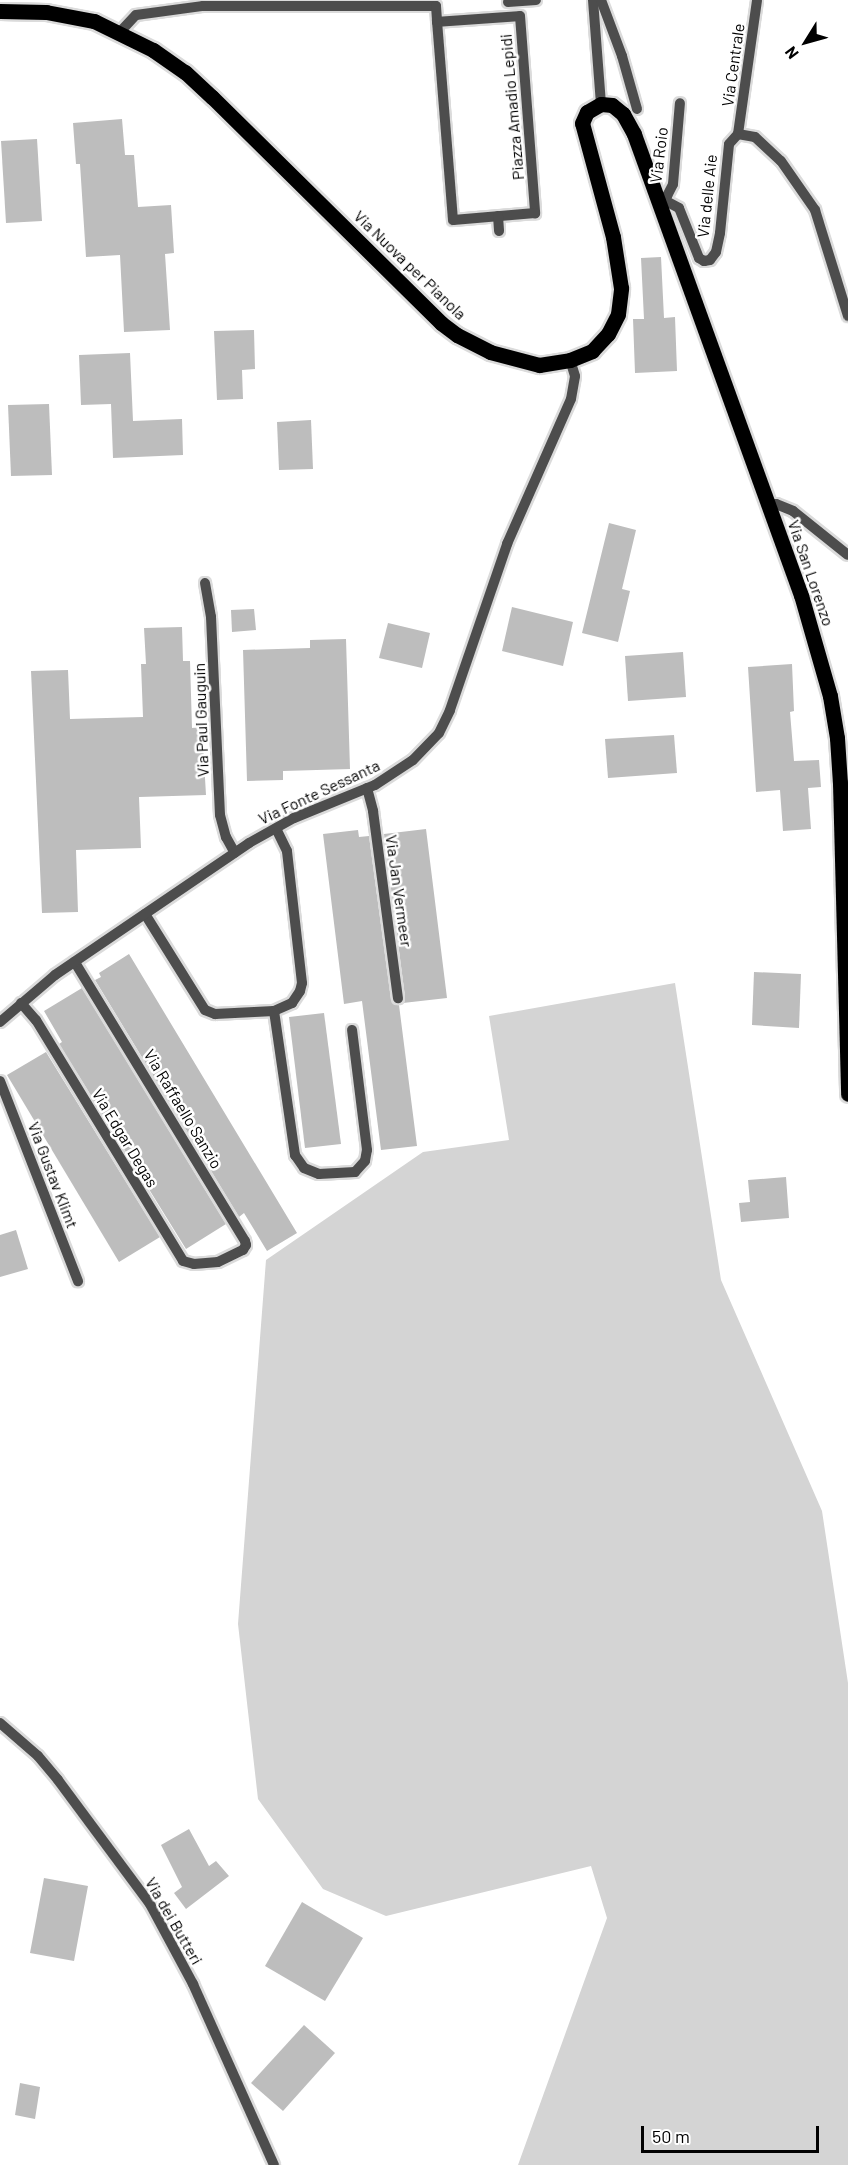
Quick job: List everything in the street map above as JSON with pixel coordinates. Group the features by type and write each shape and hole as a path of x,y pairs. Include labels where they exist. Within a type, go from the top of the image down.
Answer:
{"main road":[{"name":"Via Nuova per Pianola","path":"0,11 70,15 94,21 153,50 192,78 419,304 457,335 490,352 525,362 548,365 570,360 599,344 614,323 620,301 620,274 612,235 582,130 582,123 587,112 601,104"},
{"name":"Via San Lorenzo","path":"601,104 618,108 628,122 661,201 818,648 837,738 848,1094"}],"street":[{"path":"508,2 536,0"},
{"path":"593,0 601,104"},
{"path":"601,0 622,56 637,110"},
{"name":"Via Centrale","path":"738,134 757,0"},
{"path":"120,32 136,15 168,8 274,5 409,8 436,6 437,22"},
{"name":"Piazza Amadio Lepidi","path":"520,16 535,213 453,219 437,22 520,16"},
{"name":"Via Roio","path":"661,201 673,184 680,104"},
{"path":"738,134 755,137 762,142 781,161 805,192 823,228 848,316"},
{"name":"Via delle Aie","path":"661,201 679,208 699,258 704,261 712,259 720,233 726,156 732,138 738,134"},
{"path":"498,216 499,231"},
{"name":"Via Fonte Sessanta","path":"0,1022 75,962 235,853 294,818 367,788 413,760 439,733 445,724 507,544 571,399 575,376 570,360"},
{"path":"769,505 776,504 793,511 848,555"},
{"name":"Via Paul Gauguin","path":"205,583 211,617 220,815 226,837 235,853"},
{"name":"Via Jan Vermeer","path":"367,788 373,811 398,998"},
{"path":"145,914 205,1010 215,1014 274,1011 296,999 302,983 287,851 276,828"},
{"name":"Via Raffaello Sanzio","path":"75,962 245,1241 246,1245 243,1250 218,1262"},
{"name":"Via Edgar Degas","path":"21,1003 36,1020 183,1261 194,1264 218,1262"},
{"path":"274,1011 295,1155 304,1168 319,1174 355,1172 365,1161 367,1150 352,1030"},
{"name":"Via Gustav Klimt","path":"0,1081 78,1281"},
{"name":"Via dei Butteri","path":"0,1723 38,1756 58,1780 150,1904 193,1984 274,2165"}],"shaded area":[{"path":"675,983 721,1280 822,1511 848,1683 848,2165 518,2165 607,1918 591,1866 386,1916 323,1889 258,1799 238,1624 266,1260 423,1152 509,1140 489,1016"}],"building":[{"path":"122,119 125,155 134,155 138,207 171,205 174,253 165,254 170,330 124,332 120,255 86,257 80,164 76,164 73,123"},
{"path":"37,139 42,221 6,223 1,141"},
{"path":"661,257 664,318 675,317 677,371 635,373 633,319 644,319 641,258"},
{"path":"254,330 255,369 242,370 243,399 217,400 214,331"},
{"path":"130,353 133,421 182,419 183,455 113,458 111,404 81,405 79,355"},
{"path":"49,404 52,475 11,476 8,405"},
{"path":"311,420 313,469 279,470 277,422"},
{"path":"609,523 636,530 622,589 630,591 618,642 582,633"},
{"path":"512,607 573,622 563,666 502,651"},
{"path":"254,609 256,630 232,632 231,610"},
{"path":"388,623 430,633 422,668 379,658"},
{"path":"182,627 183,661 190,661 192,728 202,727 206,795 139,797 141,848 76,850 78,912 42,913 31,671 68,670 70,719 143,717 141,664 146,664 144,628"},
{"path":"346,639 350,769 283,771 283,780 247,781 243,650 310,648 310,640"},
{"path":"683,652 686,697 628,701 625,656"},
{"path":"792,664 794,711 790,712 794,761 819,760 821,787 808,788 811,829 783,831 780,790 756,792 748,667"},
{"path":"674,735 677,773 608,778 605,739"},
{"path":"426,829 447,998 403,1003 405,997 384,834"},
{"path":"358,830 359,837 369,836 391,999 399,1005 417,1146 381,1150 362,1001 344,1004 323,834"},
{"path":"129,954 297,1233 267,1251 244,1213 239,1217 95,980 101,977 99,973"},
{"path":"754,972 801,974 799,1028 752,1025"},
{"path":"82,988 226,1224 186,1249 59,1044 62,1042 44,1011"},
{"path":"324,1013 341,1144 305,1148 289,1017"},
{"path":"46,1052 160,1237 119,1262 7,1075"},
{"path":"786,1177 789,1218 741,1222 739,1203 750,1202 748,1180"},
{"path":"16,1230 28,1269 0,1277 0,1235"},
{"path":"189,1829 209,1866 216,1861 229,1876 186,1909 174,1893 182,1887 161,1845"},
{"path":"44,1878 88,1886 74,1961 30,1953"},
{"path":"302,1902 363,1938 325,2001 265,1966"},
{"path":"304,2025 335,2053 283,2111 251,2083"},
{"path":"20,2083 40,2087 35,2119 15,2115"}]}
